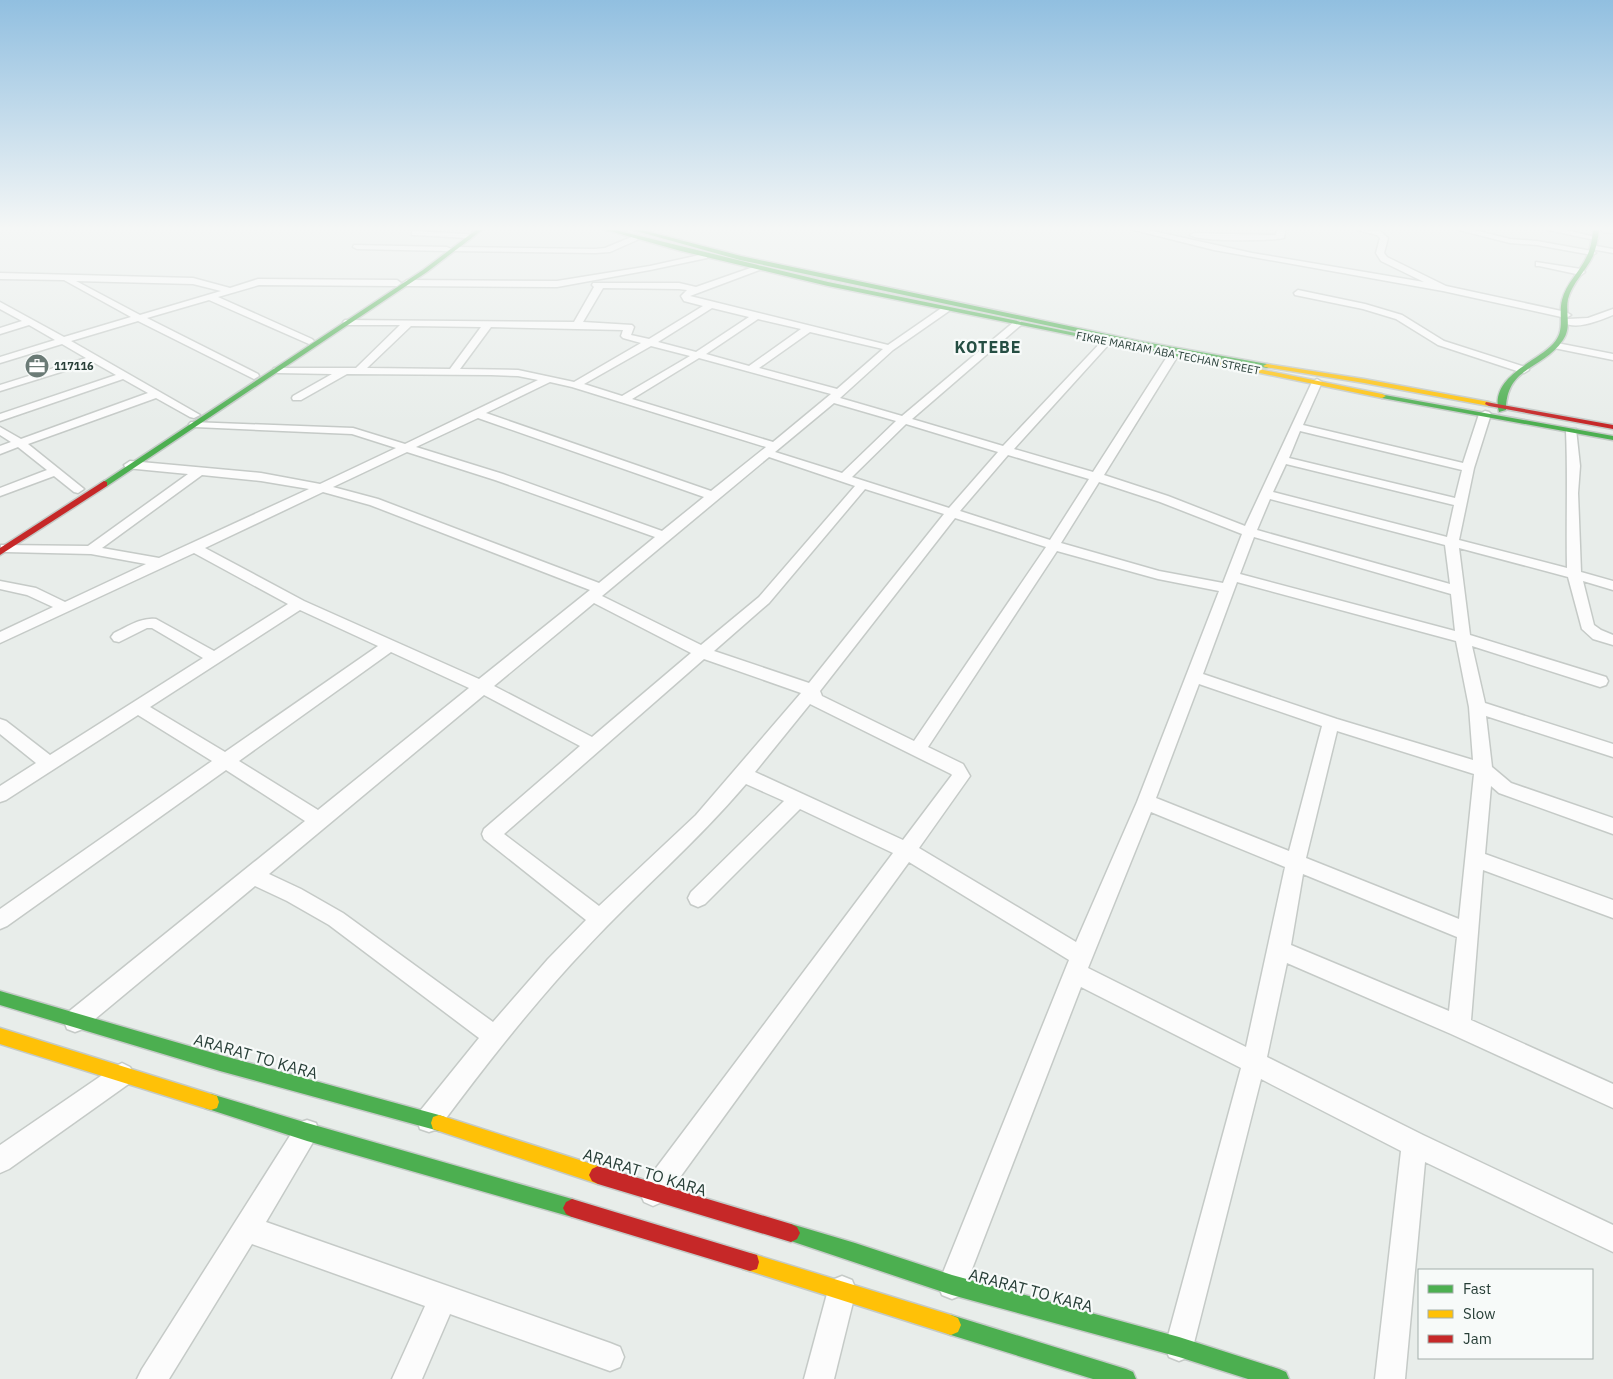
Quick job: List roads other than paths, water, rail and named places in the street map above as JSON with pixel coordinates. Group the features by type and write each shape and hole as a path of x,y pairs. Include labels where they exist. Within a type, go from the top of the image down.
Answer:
{"main road":[{"path":"2,546 78,489 278,370 309,341 384,294"},
{"path":"2,546 130,466 254,376 294,355 348,322 386,294"},
{"name":"FIKRE MARIAM ABA TECHAN STREET","path":"880,294 1234,367 1613,438"},
{"path":"909,294 1085,332 1256,365 1613,427"},
{"path":"1501,408 1500,399 1505,385 1524,370 1542,360 1557,346 1567,330 1564,306 1568,294"},
{"path":"1234,367 1256,365"},
{"path":"1501,408 1613,431"},
{"name":"ARARAT TO KARA","path":"0,998 75,1022 429,1120 653,1193 855,1252 952,1285 1179,1348 1279,1379"},
{"path":"0,1036 307,1132 400,1157 641,1228 1126,1379"}],"street":[{"path":"96,294 254,376"},
{"path":"0,360 218,294"},
{"path":"577,325 595,294"},
{"path":"688,294 685,296 692,301 890,348"},
{"path":"1300,294 1364,307 1398,317 1441,343 1524,370"},
{"path":"1468,294 1567,319 1589,321 1613,312"},
{"path":"210,297 309,341"},
{"path":"0,305 125,375 195,420 353,431 499,477 664,536"},
{"path":"575,385 711,305"},
{"path":"75,1022 318,820 598,593 890,348 946,309"},
{"path":"623,400 698,355 757,316"},
{"path":"0,330 29,322"},
{"path":"348,322 629,327 626,336 751,369 904,420 1164,499 1249,532 1458,591"},
{"path":"844,478 904,420 1018,323"},
{"path":"359,370 407,324"},
{"path":"452,371 487,325"},
{"path":"751,369 808,329"},
{"path":"429,1120 494,1036 550,972 600,919 714,808 812,690 952,513 1107,341"},
{"path":"1557,346 1613,357"},
{"path":"918,749 1053,546 1174,354"},
{"path":"0,388 95,358"},
{"path":"278,370 518,373 575,385 769,449 862,485 1053,546 1158,575 1230,582 1463,638 1600,681"},
{"path":"297,398 346,370"},
{"path":"0,418 125,375"},
{"path":"0,638 195,548 549,379"},
{"path":"952,1285 1078,964 1196,677 1249,532 1317,382"},
{"path":"0,450 156,394"},
{"path":"478,414 712,496"},
{"path":"1459,1026 1483,770 1477,707 1463,638 1452,543 1468,468 1485,414"},
{"path":"1297,428 1468,468"},
{"path":"0,430 20,443 78,489"},
{"path":"1572,431 1574,574 1587,626 1590,631 1599,636 1613,640"},
{"path":"1282,460 1460,503"},
{"path":"130,466 261,477 322,488 374,502 598,593 703,653 812,690"},
{"path":"0,492 56,471"},
{"path":"91,550 200,471"},
{"path":"600,919 491,834 593,744 764,600 862,485"},
{"path":"1267,494 1574,574 1613,586"},
{"path":"2,546 91,550 161,563"},
{"path":"195,548 299,604 482,687 593,744"},
{"path":"0,585 31,591 66,608"},
{"path":"0,795 299,604"},
{"path":"119,637 150,623 156,624 214,658"},
{"path":"0,920 390,645"},
{"path":"1196,677 1331,723 1483,770 1505,788 1613,826"},
{"path":"653,1193 961,776 957,769 815,700 812,690"},
{"path":"136,707 179,730 318,820"},
{"path":"1477,707 1613,752"},
{"path":"1179,1348 1254,1062 1296,862 1331,723"},
{"path":"0,725 48,763"},
{"path":"742,774 906,850 1078,964 1254,1062 1414,1144 1613,1239"},
{"path":"698,898 798,799"},
{"path":"1146,802 1467,932"},
{"path":"1476,859 1613,909"},
{"path":"252,875 294,895 336,919 494,1036"},
{"path":"1279,950 1459,1026 1613,1096"},
{"path":"0,1160 122,1075"},
{"path":"152,1379 248,1229 307,1132"},
{"path":"1390,1379 1414,1144"},
{"path":"248,1229 610,1357"},
{"path":"819,1379 842,1292 855,1252"},
{"path":"407,1379 443,1298"}],"place":[{"name":"117116","path":"37,366"}],"district":[{"name":"KOTEBE","path":"988,347"}]}
